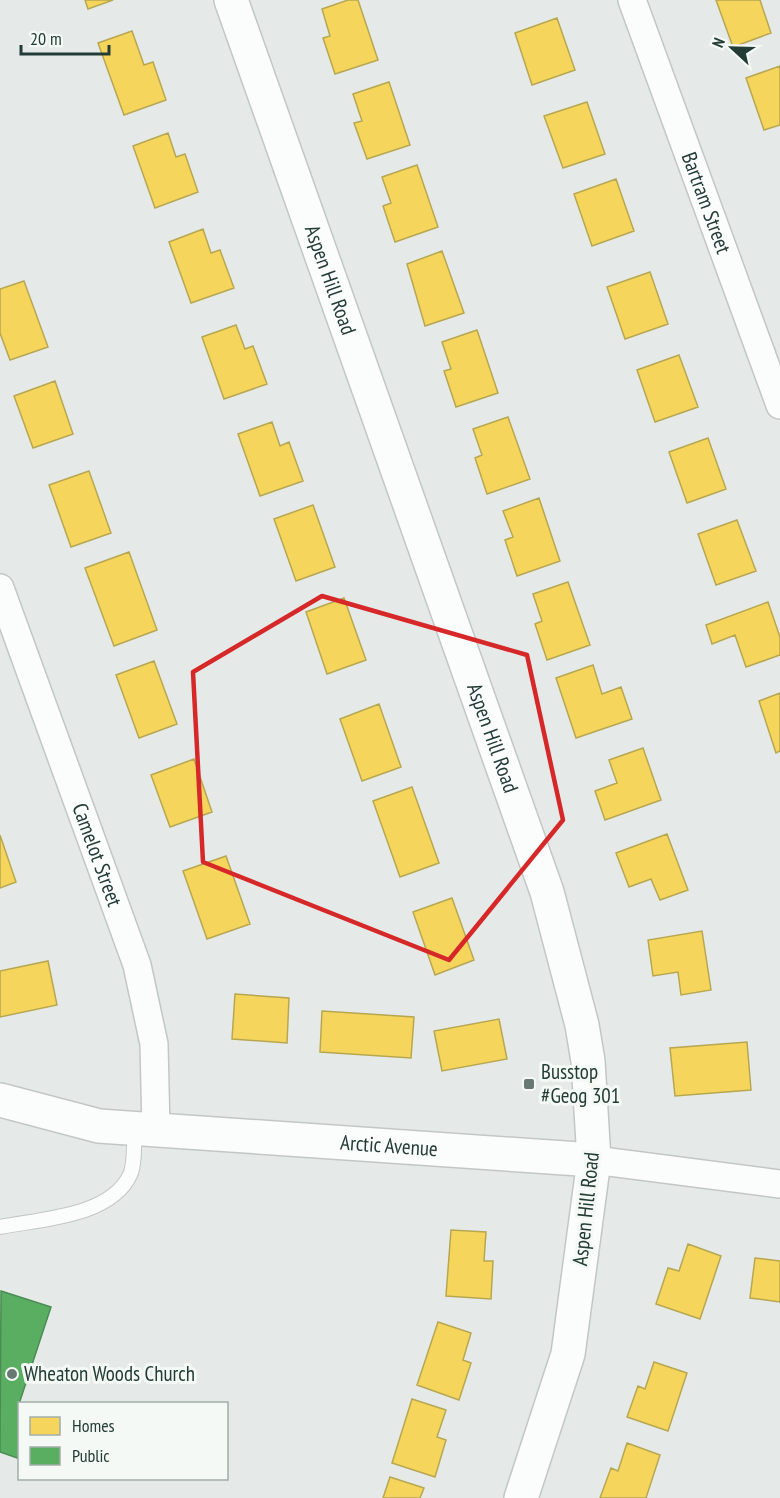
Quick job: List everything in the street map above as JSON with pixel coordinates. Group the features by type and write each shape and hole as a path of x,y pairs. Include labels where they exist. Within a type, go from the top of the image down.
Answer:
{"street":[{"name":"Aspen Hill Road","path":"231,0 547,892 582,1025 588,1061 594,1160 568,1354 521,1498"},
{"name":"Bartram Street","path":"632,0 780,405"},
{"name":"Camelot Street","path":"0,588 137,966 154,1044 145,1129"},
{"name":"Arctic Avenue","path":"0,1100 99,1126 594,1160 780,1184"}],"lane":[{"path":"0,1227 67,1215 96,1206 120,1192 132,1173 145,1129"}],"highlighted area":[{"path":"322,596 527,655 563,820 449,960 203,862 193,672"}],"building: Homes":[{"path":"85,0 113,0 88,9"},
{"path":"348,0 358,0 378,60 335,74 323,38 330,36 322,9"},
{"path":"716,0 760,0 771,33 733,47"},
{"path":"557,18 575,70 532,85 515,33"},
{"path":"132,31 144,65 153,62 166,100 124,115 98,43"},
{"path":"780,66 780,125 764,130 746,78"},
{"path":"389,82 410,145 367,159 354,123 362,121 353,94"},
{"path":"587,102 605,154 563,168 544,116"},
{"path":"168,133 176,157 185,154 198,192 155,208 133,146"},
{"path":"417,165 438,227 395,242 383,206 391,203 382,177"},
{"path":"616,179 634,231 592,246 574,194"},
{"path":"203,229 211,253 220,250 234,288 191,303 169,242"},
{"path":"442,251 464,313 425,326 407,264"},
{"path":"650,272 668,324 625,339 607,287"},
{"path":"24,281 48,347 10,360 0,333 0,289"},
{"path":"236,325 245,349 253,346 267,384 224,399 202,337"},
{"path":"477,330 498,393 456,407 444,371 451,369 442,342"},
{"path":"679,355 698,407 655,422 637,370"},
{"path":"55,381 73,434 33,448 14,396"},
{"path":"508,417 530,479 487,494 475,458 482,455 473,429"},
{"path":"272,422 280,446 289,442 303,481 260,496 238,434"},
{"path":"708,438 726,489 687,503 669,452"},
{"path":"89,471 111,533 71,547 49,485"},
{"path":"539,498 560,561 517,576 505,540 513,537 503,511"},
{"path":"313,505 335,567 296,581 274,519"},
{"path":"737,520 756,571 716,585 698,534"},
{"path":"129,552 157,630 114,646 85,568"},
{"path":"568,582 590,645 547,660 535,624 542,621 533,594"},
{"path":"344,598 366,660 327,674 306,612"},
{"path":"768,602 780,637 780,655 746,667 735,635 712,644 706,625"},
{"path":"154,661 177,724 139,738 116,675"},
{"path":"593,665 602,694 621,687 632,719 576,738 556,678"},
{"path":"780,693 780,751 776,753 759,701"},
{"path":"379,704 401,767 362,781 340,719"},
{"path":"643,748 661,800 605,820 595,791 617,783 609,760"},
{"path":"194,759 212,812 170,827 151,775"},
{"path":"412,787 439,863 400,877 373,801"},
{"path":"667,834 688,890 660,900 651,879 629,887 616,853"},
{"path":"0,835 16,882 0,888"},
{"path":"226,856 250,924 207,939 183,871"},
{"path":"452,898 474,960 435,975 413,912"},
{"path":"702,931 711,990 681,995 678,972 653,976 648,940"},
{"path":"48,961 57,1005 0,1017 0,971"},
{"path":"235,994 289,998 287,1043 232,1039"},
{"path":"322,1011 414,1017 411,1058 320,1052"},
{"path":"499,1019 507,1059 442,1071 434,1031"},
{"path":"747,1042 751,1090 675,1096 670,1048"},
{"path":"451,1230 486,1232 484,1261 493,1261 491,1299 446,1296"},
{"path":"688,1244 721,1256 700,1319 656,1304 668,1268 679,1271"},
{"path":"755,1258 780,1261 780,1302 750,1298"},
{"path":"438,1322 471,1333 463,1360 471,1363 459,1400 417,1385"},
{"path":"654,1362 687,1373 668,1431 627,1417 638,1386 645,1389"},
{"path":"412,1399 446,1410 437,1437 446,1440 435,1477 392,1463"},
{"path":"627,1443 660,1455 646,1498 600,1498 611,1468 618,1471"},
{"path":"390,1477 424,1488 420,1498 383,1498"}],"building: Public":[{"path":"1,1291 51,1307 18,1402 18,1458 0,1452"}],"place":[{"name":"Busstop #Geog 301","path":"529,1084"},
{"name":"Wheaton Woods Church","path":"12,1374"}]}
